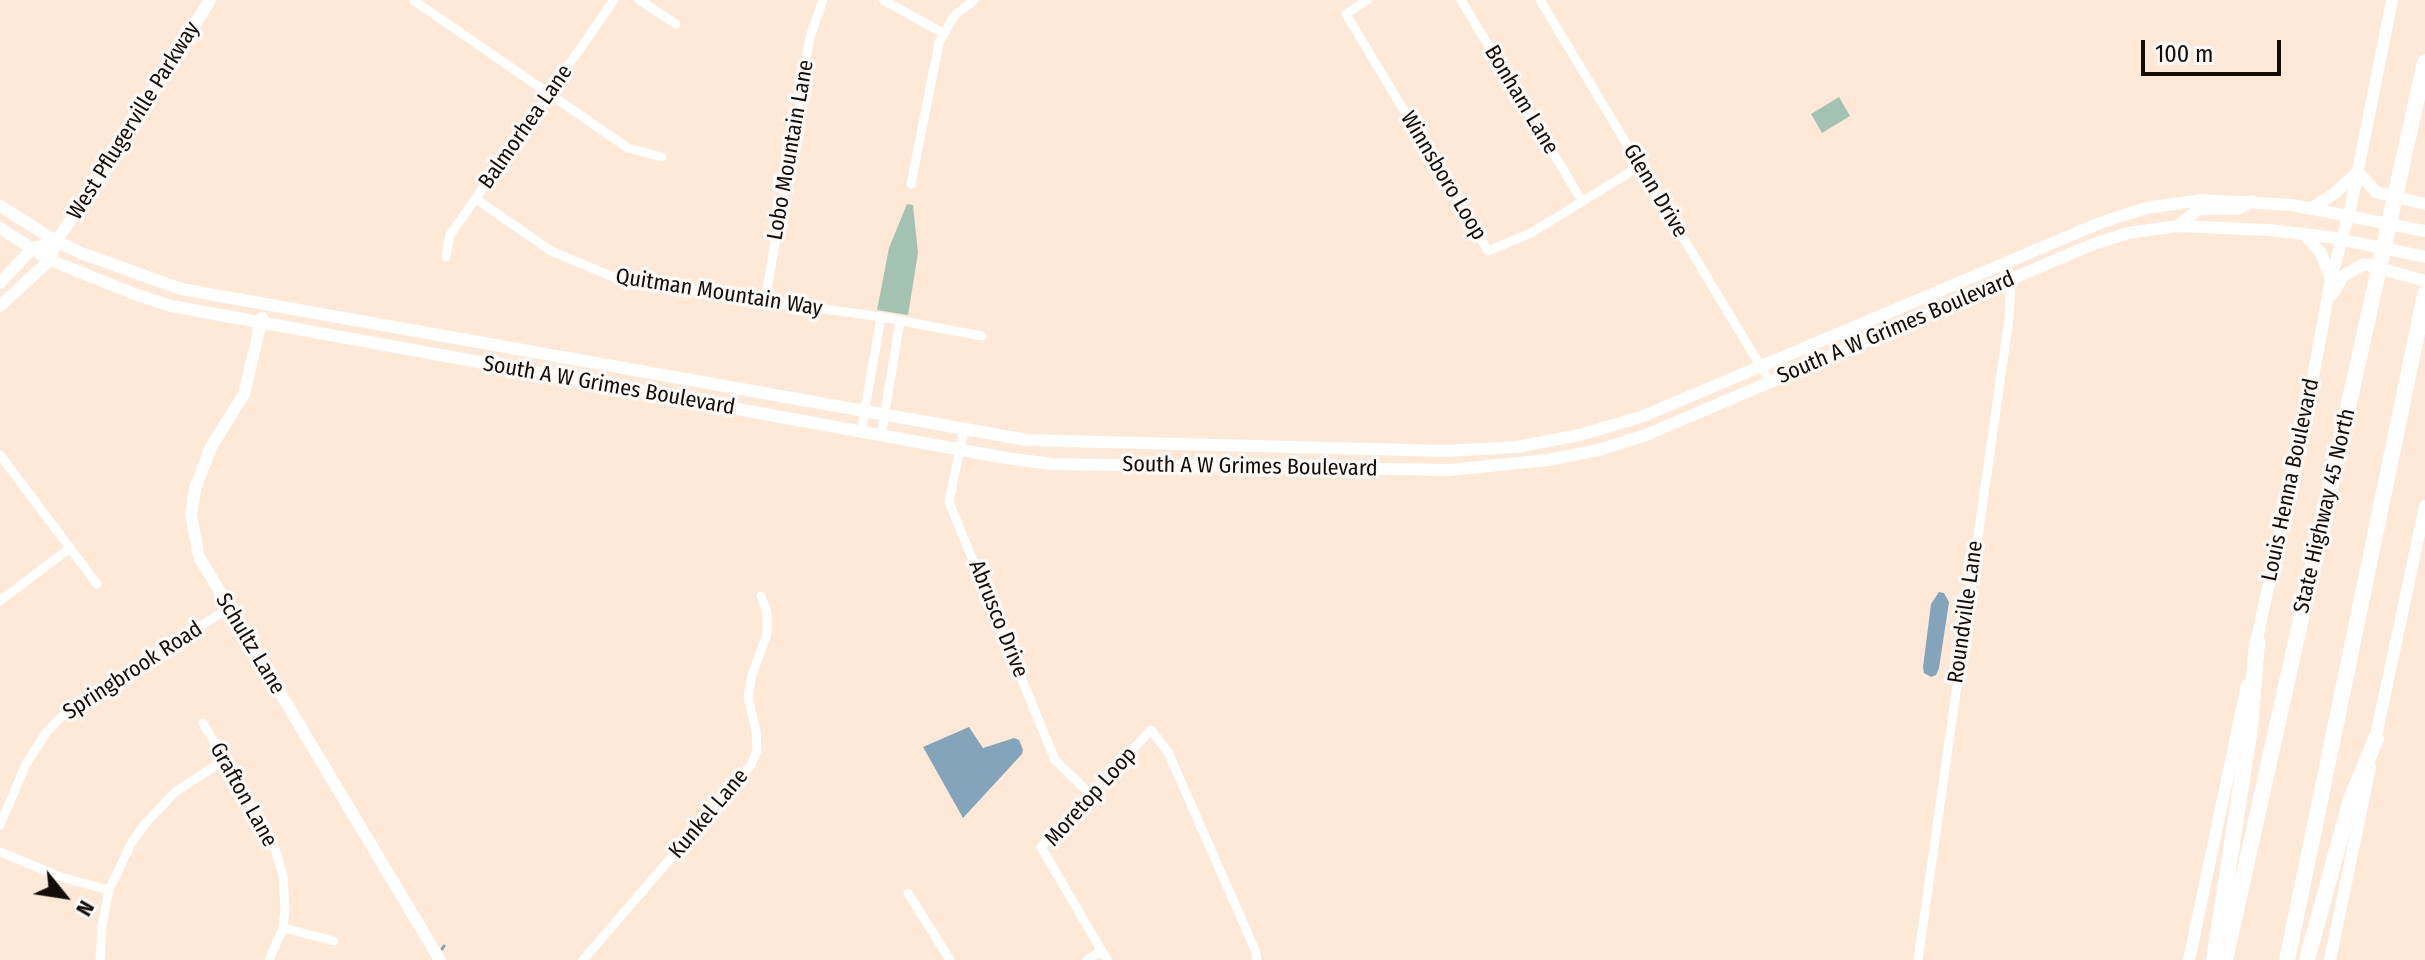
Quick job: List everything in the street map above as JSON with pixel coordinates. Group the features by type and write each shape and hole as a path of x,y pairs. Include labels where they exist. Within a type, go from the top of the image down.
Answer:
{"highway":[{"name":"State Highway 45 North","path":"2225,960 2425,62"},
{"path":"2287,960 2425,294"},
{"path":"2214,960 2250,728 2257,642"},
{"path":"2307,960 2351,799 2376,739"}],"main road":[{"name":"West Pflugerville Parkway","path":"0,306 50,260 56,241 93,189 210,0"},
{"name":"Louis Henna Boulevard","path":"2189,960 2331,279 2349,215 2392,0"},
{"path":"2312,208 2358,172 2376,192 2425,204"},
{"name":"South A W Grimes Boulevard","path":"0,206 56,241 139,276 181,289 1027,440 1447,451 1517,447 1579,435 1641,417 1892,309 2100,223 2146,208 2202,200 2252,201 2312,208 2425,231"},
{"path":"2178,226 2199,209 2238,209 2252,201"},
{"name":"South A W Grimes Boulevard","path":"0,228 50,260 171,306 960,450 1051,464 1449,470 1520,464 1598,450 1646,435 2091,245 2128,233 2178,226 2268,230 2342,239 2425,257"},
{"path":"2304,234 2321,253 2331,279"},
{"name":"West Pflugerville Parkway","path":"0,283 32,249 56,241"},
{"path":"2327,305 2343,276 2364,264 2425,281"},
{"name":"Schultz Lane","path":"265,305 244,394 201,467 191,515 199,557 440,960"},
{"path":"445,356 448,338"},
{"path":"566,378 569,359"},
{"path":"719,406 722,387"},
{"path":"1093,465 1107,449 1125,442"},
{"path":"1517,447 1520,464"},
{"path":"1380,469 1381,449"},
{"path":"2330,960 2425,506"}],"street":[{"path":"413,0 628,148 662,157"},
{"name":"Balmorhea Lane","path":"446,257 450,235 614,0"},
{"path":"639,0 676,24"},
{"name":"Lobo Mountain Lane","path":"765,301 810,37 823,0"},
{"path":"883,0 943,33"},
{"path":"911,184 932,71 943,33 954,16 974,0"},
{"name":"Winnsboro Loop","path":"1367,0 1346,14 1488,251 1531,233 1640,166"},
{"name":"Bonham Lane","path":"1461,0 1582,201"},
{"name":"Glenn Drive","path":"1540,0 1770,382"},
{"name":"Quitman Mountain Way","path":"476,199 551,251 620,280 881,317 982,336"},
{"path":"2002,266 2011,280"},
{"name":"Roundville Lane","path":"1918,960 2009,318 2011,280"},
{"path":"861,432 881,317"},
{"path":"881,436 900,321"},
{"name":"Abrusco Drive","path":"964,429 949,502 1055,760 1091,795"},
{"path":"0,455 97,584"},
{"path":"0,601 70,548"},
{"name":"Kunkel Lane","path":"583,960 751,765 757,750 748,697 752,675 767,634 767,613 761,596"},
{"name":"Springbrook Road","path":"0,825 31,756 59,719 77,703 228,609"},
{"name":"Grafton Lane","path":"203,723 275,849 285,892 283,928 269,960"},
{"name":"Moretop Loop","path":"1104,956 1041,847 1151,730 1168,752 1257,960"},
{"path":"100,960 109,890 131,844 159,807 193,778 224,760"},
{"path":"0,852 61,877 109,890"},
{"path":"908,893 947,959"},
{"path":"283,928 334,941"},
{"path":"1087,960 1104,956"}],"green space":[{"path":"1839,97 1850,116 1822,133 1811,114"},
{"path":"907,204 913,205 918,253 908,315 877,310 889,248"}],"water":[{"path":"1939,592 1944,593 1949,602 1939,668 1936,675 1931,677 1924,673 1923,667 1931,604"},
{"path":"969,727 983,748 1014,738 1019,740 1023,750 963,818 923,747"}]}
